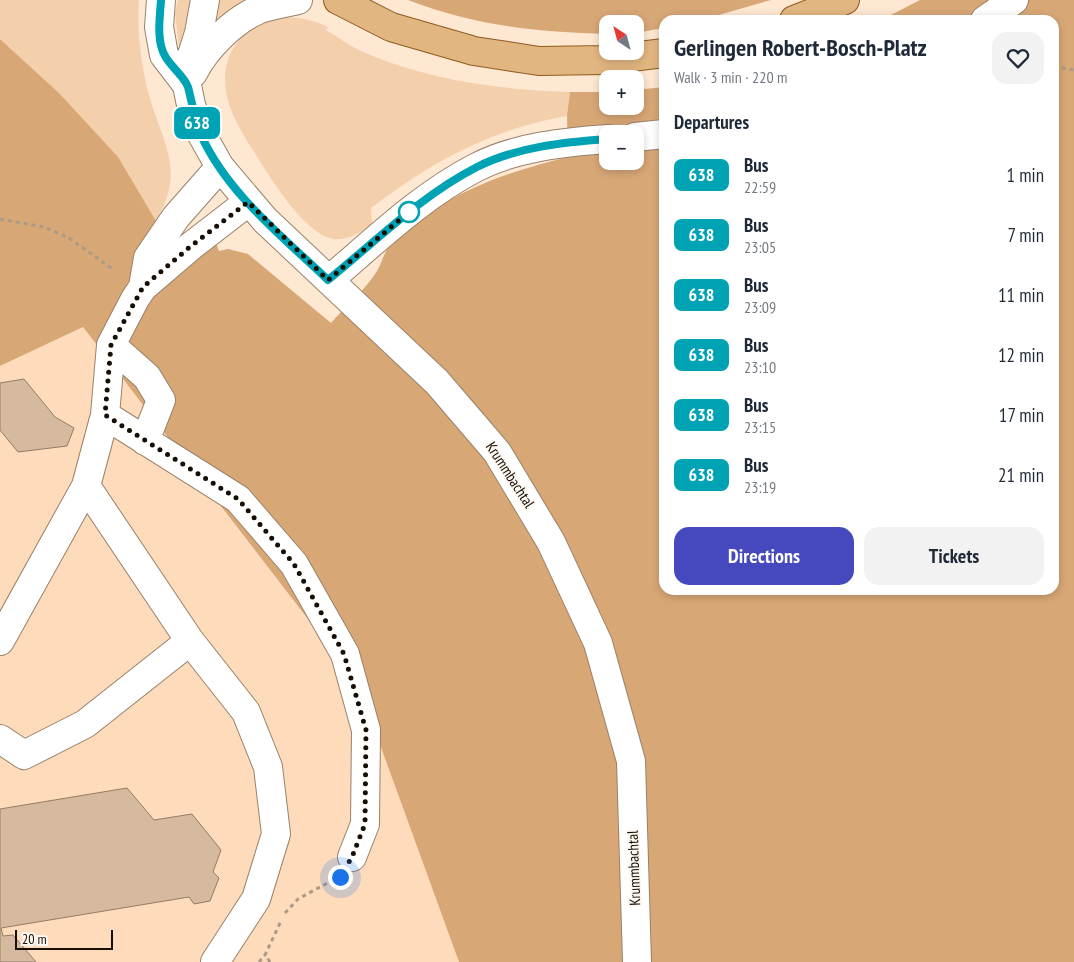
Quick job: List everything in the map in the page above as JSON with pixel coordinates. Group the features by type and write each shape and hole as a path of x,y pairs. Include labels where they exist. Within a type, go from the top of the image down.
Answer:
{"main road":[{"path":"338,0 391,27 474,51 539,61 607,60 659,54"},
{"path":"807,15 845,0"}],"street":[{"name":"Krummbachtal","path":"162,0 159,27 164,55 187,85"},
{"name":"Krummbachtal","path":"205,0 199,33 190,61 187,85 191,105 202,135 220,167 248,202 437,382 498,452 552,542 598,643 631,761 637,962"},
{"path":"187,85 197,65 212,47 244,18 262,9 298,0"},
{"path":"992,15 1014,0"},
{"path":"644,136 659,135"},
{"path":"328,280 409,212 450,182 478,166 533,150 571,142 599,140"},
{"path":"0,641 86,486 105,415 111,345 139,293 148,258 176,217 220,167"},
{"path":"139,293 191,246 248,202"},
{"path":"111,345 148,377 161,400 145,440"},
{"path":"105,415 238,499 294,564 344,654 366,730 365,824 352,857"},
{"path":"86,486 190,641 246,712 268,767 276,834 256,900 215,962"},
{"path":"0,739 24,755 68,733 85,724 190,641"}],"path":[{"path":"1059,67 1074,70"},
{"path":"0,219 44,226 69,238 124,277 139,293"},
{"path":"259,962 265,955 285,914 298,899 340,877 352,857"},
{"path":"256,900 285,914"},
{"path":"265,955 270,962"}],"shaded area":[{"path":"0,0 139,0 139,31 144,73 151,103 168,152 171,167 166,201 156,221 117,157 59,93 0,39"},
{"path":"178,0 191,0 181,49 179,47 175,13"},
{"path":"220,0 244,0 217,20"},
{"path":"408,0 771,0 718,15 659,15 659,29 644,31 644,15 599,15 599,34 555,32 506,26 458,16"},
{"path":"920,0 1074,0 1074,962 459,962 358,684 83,327 0,366 0,39 59,93 118,157 156,221 192,257 216,243 219,251 228,249 248,254 331,323 373,277 389,247 428,214 449,200 495,179 568,157 567,116 570,92 599,92 599,115 644,115 644,89 659,88 659,595 1059,595 1059,15 891,15"},
{"path":"283,17 301,18 328,27 326,30 358,50 413,70 491,86 570,92 567,116 539,122 487,139 440,162 371,208 372,225 344,239 333,239 312,228 302,219 283,195 240,129 230,107 226,90 225,74 228,60 242,37 253,28"},
{"path":"83,327 358,684 459,962 0,962 0,366"}],"building":[{"path":"24,379 55,417 74,428 67,446 18,452 0,430 0,383"},
{"path":"127,788 154,820 192,814 221,850 213,872 219,878 210,901 194,904 189,897 1,928 3,936 13,935 36,962 0,962 0,809"}],"bus line":[{"name":"638","path":"161,0 159,27 164,55 187,85 191,105 202,135 220,167 265,220 328,280 409,212 450,182 478,166 514,154 571,142 599,140"}],"route":[{"path":"340,877 352,857 365,824 366,730 344,654 294,564 238,499 105,415 111,345 143,287 191,246 248,202 328,280 409,212"}]}
